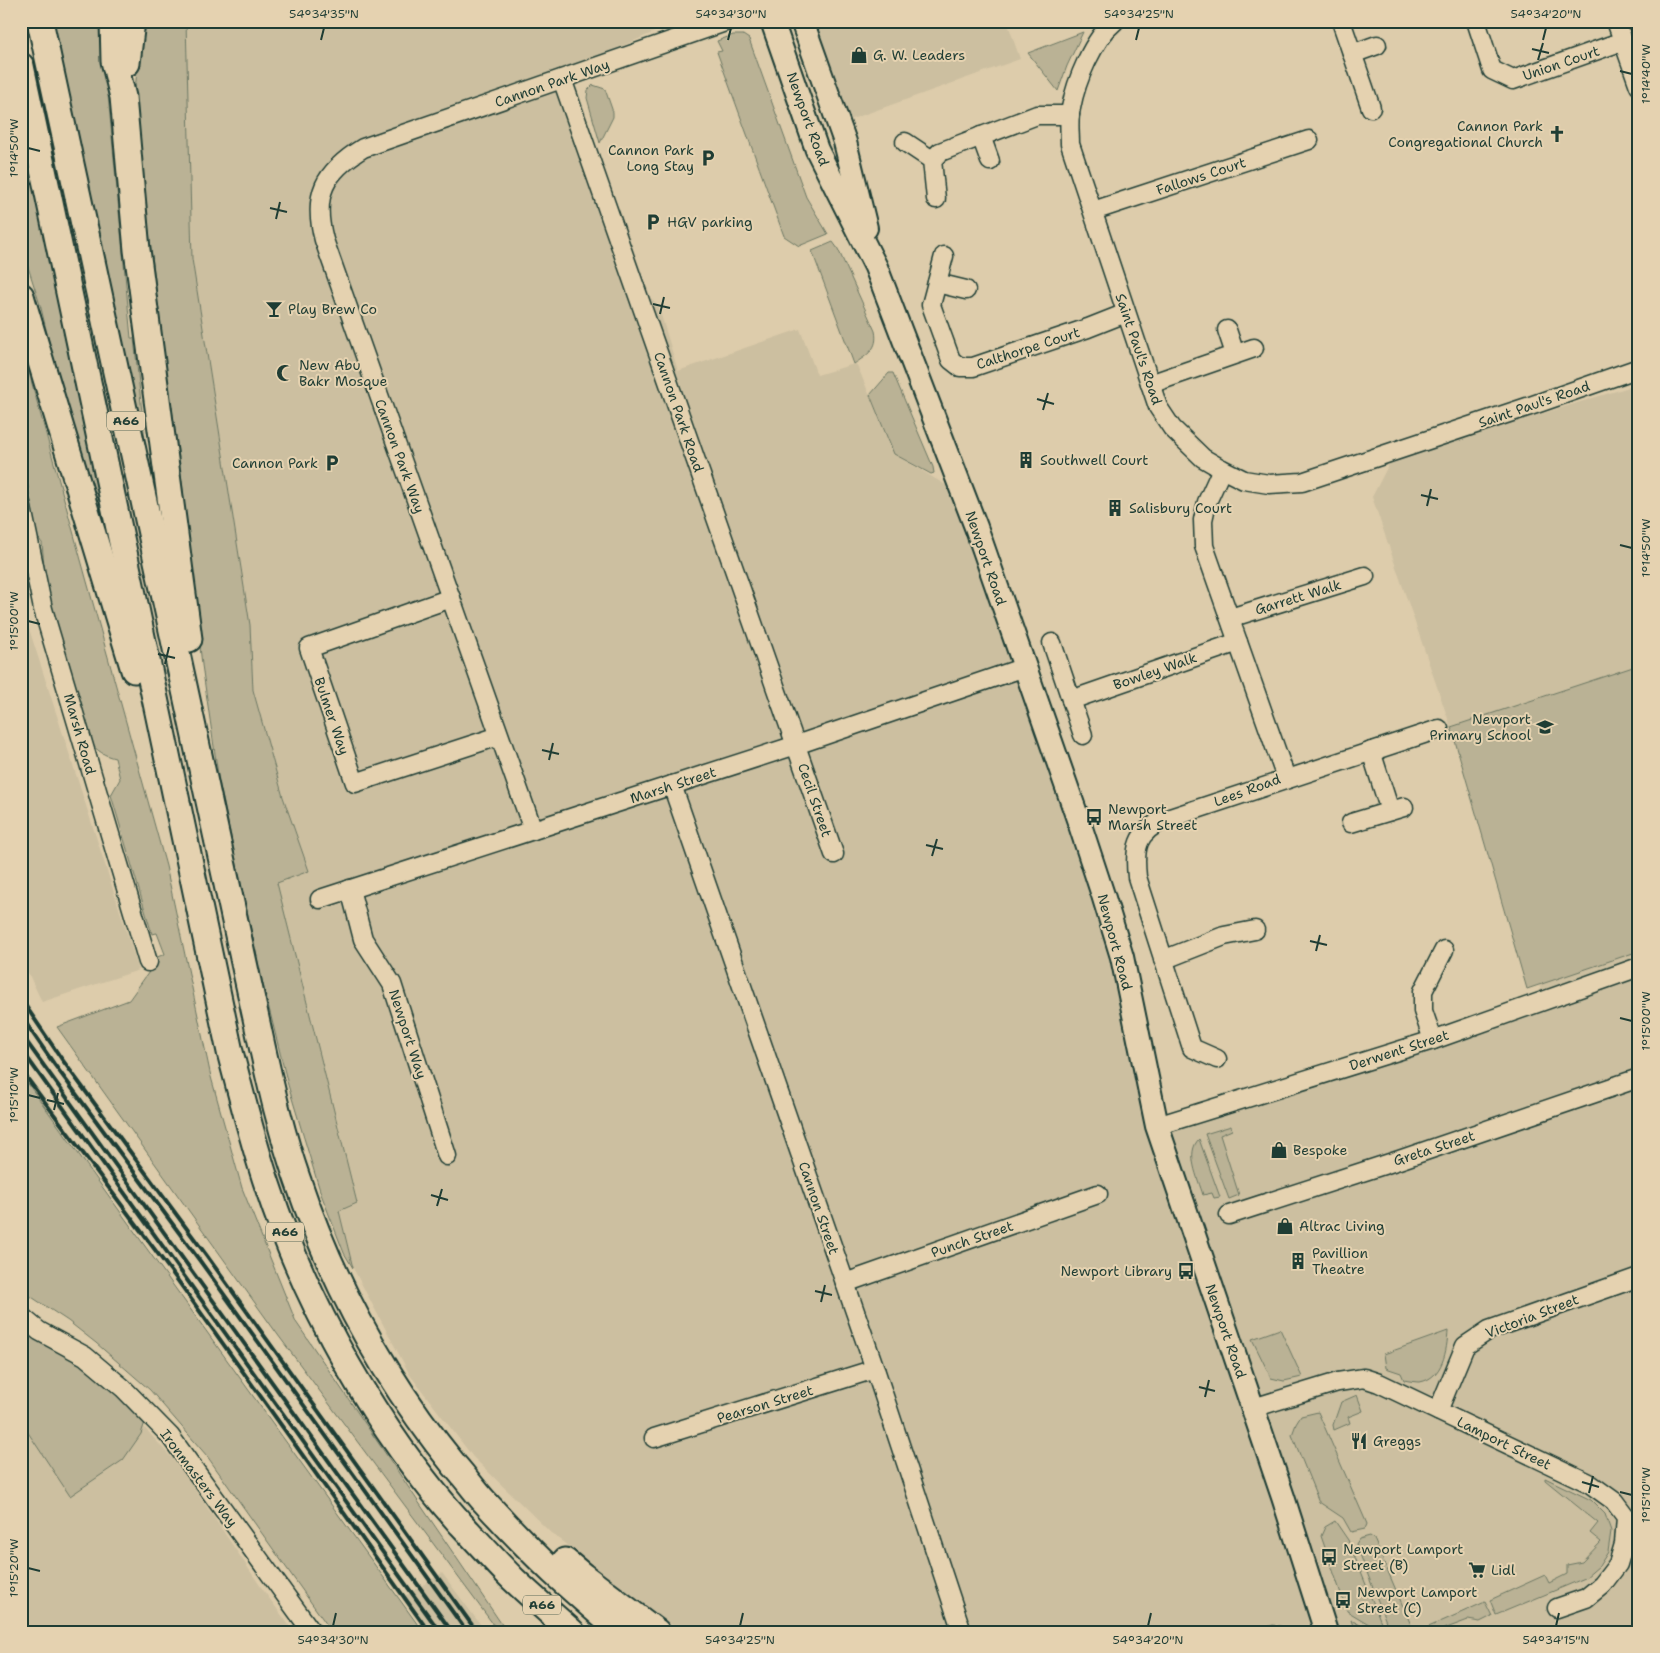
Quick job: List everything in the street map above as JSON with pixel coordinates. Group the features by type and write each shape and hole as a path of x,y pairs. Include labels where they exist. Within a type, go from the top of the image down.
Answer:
{"highway":[{"name":"A66","path":"40,21 278,1117 297,1179 342,1289 367,1336 400,1390 438,1444 483,1500 552,1571 621,1632"},
{"name":"A66","path":"113,21 114,61 123,97 137,250 213,821"},
{"path":"123,97 132,21"},
{"name":"A66","path":"21,66 230,1052 246,1115 268,1188 292,1252 315,1303 345,1360 375,1409 416,1469 460,1522 512,1578 572,1632"},
{"path":"21,296 182,828"},
{"path":"438,1444 506,1510 583,1576 657,1632"},
{"name":"A66","path":"512,1578 552,1632"}],"main road":[{"name":"Newport Road","path":"772,21 817,150 876,267 976,527 1100,885 1122,957 1157,1126 1326,1630"},
{"name":"Newport Road","path":"802,21 845,142 876,267"}],"street":[{"name":"Cannon Park Way","path":"533,830 347,310 320,224 322,189 338,165 363,148 728,21"},
{"path":"1341,21 1371,108"},
{"name":"Union Court","path":"1477,21 1492,70 1513,80 1623,41"},
{"path":"1616,21 1639,86"},
{"name":"Saint Paul's Road","path":"1110,23 1093,49 1079,81 1070,115 1070,144 1158,407 1172,428 1203,458 1244,480 1269,484 1302,482 1639,368"},
{"path":"1352,54 1376,45"},
{"name":"Cannon Park Road","path":"562,79 796,745"},
{"path":"932,160 940,152 1037,114 1070,115"},
{"path":"981,136 990,162"},
{"name":"Fallows Court","path":"1093,211 1310,140"},
{"path":"905,142 932,160"},
{"path":"932,160 936,198"},
{"name":"Calthorpe Court","path":"944,256 931,305 951,360 960,367 973,367 1126,313"},
{"path":"937,283 966,290"},
{"path":"1227,330 1235,354"},
{"path":"1150,384 1254,348"},
{"name":"Lees Road","path":"1216,1059 1192,1048 1137,877 1135,860 1137,844 1150,826 1286,778 1204,546 1203,520 1207,502 1222,469"},
{"name":"Marsh Road","path":"21,503 43,609 148,962"},
{"name":"Garrett Walk","path":"1230,618 1366,576"},
{"name":"Bulmer Way","path":"451,598 309,648 355,783 499,736"},
{"name":"Bowley Walk","path":"1072,700 1238,642"},
{"path":"1052,643 1083,735"},
{"name":"Marsh Street","path":"320,899 796,745 1025,668"},
{"path":"1286,778 1439,729"},
{"name":"Cecil Street","path":"796,745 834,854"},
{"path":"1350,823 1397,809 1371,751"},
{"name":"Cannon Street","path":"672,785 875,1369 962,1632"},
{"name":"Newport Way","path":"350,889 363,939 392,984 447,1156"},
{"path":"1163,960 1224,936 1255,930"},
{"path":"1433,1040 1423,1011 1423,991 1444,950"},
{"name":"Derwent Street","path":"1157,1126 1433,1040 1639,967"},
{"name":"Greta Street","path":"1229,1215 1408,1157 1639,1078"},
{"name":"Punch Street","path":"845,1283 1098,1194"},
{"name":"Victoria Street","path":"1438,1410 1465,1346 1489,1330 1639,1277"},
{"path":"21,1316 39,1331"},
{"path":"21,1326 39,1331"},
{"name":"Ironmasters Way","path":"39,1331 85,1356 123,1388 170,1436 312,1632"},
{"name":"Pearson Street","path":"654,1438 875,1369"},
{"name":"Lamport Street","path":"1253,1408 1338,1382 1364,1378 1438,1410 1589,1483 1614,1502 1626,1517 1624,1544 1618,1564 1602,1585 1586,1598 1557,1608"}],"shaded area":[{"path":"51,21 101,21 131,338 134,338 146,449 140,451"},
{"path":"142,21 186,21 192,259 250,625 253,690 283,797 309,871 277,883 357,1203 339,1211 353,1268 344,1253 321,1194 288,1085 261,976 219,781 202,665 181,472 146,207 135,90"},
{"name":"Cannon Park","path":"186,21 679,21 568,70 651,298 658,305 678,371 800,329 817,375 854,364 857,365 894,454 964,496 1079,822 1157,1125 1639,965 1639,1632 680,1632 551,1533 473,1457 410,1375 353,1268 339,1211 357,1203 277,883 309,871 283,797 253,690 250,625 192,259"},
{"path":"809,21 1007,21 1020,59 846,121"},
{"path":"1083,32 1067,66 1058,91 1028,53"},
{"path":"733,35 743,35 749,39 806,197 828,234 799,246 784,236 717,52 722,51 717,41"},
{"path":"593,85 605,89 613,112 613,117 600,143 587,98 588,90"},
{"path":"21,121 59,294 116,573 58,380 41,308 21,245"},
{"path":"833,242 838,249 875,331 874,347 854,364 812,251"},
{"path":"21,344 166,866 211,1077 242,1188 296,1322 507,1632 499,1632 278,1335 57,1027 129,1000 151,969 152,959 165,954 157,933 152,934 111,795 120,779 115,758 102,753 90,743 55,622 45,576 42,543 36,535 21,445"},
{"path":"889,373 893,373 934,473 931,474 894,454 870,395"},
{"name":"Newport Primary School","path":"1639,384 1639,958 1543,996 1372,497 1391,460"},
{"path":"21,604 139,970 42,1002 21,958"},
{"path":"1639,665 1639,951 1527,989 1451,727"},
{"path":"21,1074 423,1632 332,1632 207,1456 150,1390 68,1321 21,1290"},
{"path":"1231,1126 1232,1130 1220,1135 1239,1195 1229,1199 1205,1134"},
{"path":"1199,1139 1220,1197 1214,1198 1212,1193 1203,1195 1193,1158 1193,1151"},
{"path":"1280,1329 1302,1377 1284,1381 1271,1378 1252,1339"},
{"path":"21,1331 52,1346 78,1363 112,1390 145,1422 141,1434 123,1460 70,1496 21,1422"},
{"path":"1448,1331 1442,1362 1439,1369 1428,1379 1420,1382 1404,1380 1401,1373 1386,1368 1384,1354"},
{"path":"21,1343 143,1426 179,1466 261,1587 294,1632 21,1632"},
{"path":"1357,1395 1363,1411 1348,1417 1350,1423 1334,1430 1333,1425 1341,1402"},
{"path":"1318,1412 1367,1524 1365,1529 1351,1532 1343,1518 1319,1502 1292,1435 1301,1416"},
{"path":"1545,1478 1591,1500 1605,1514 1611,1531 1608,1552 1599,1566 1585,1578 1496,1615 1490,1600 1545,1575 1549,1583 1567,1574 1567,1565 1582,1562 1601,1542 1590,1533 1598,1523 1545,1480"},
{"path":"1335,1521 1348,1540 1385,1632 1347,1611 1321,1536 1325,1527"},
{"path":"1370,1536 1374,1539 1411,1625 1397,1632 1390,1632 1356,1544 1359,1539"},
{"path":"442,1573 486,1632 426,1632 402,1598"},
{"path":"1485,1602 1492,1616 1480,1622 1468,1620 1436,1632 1425,1632 1424,1629"},
{"path":"1351,1620 1373,1632 1355,1632"},
{"path":"1273,1625 1291,1628 1294,1632 1284,1632 1276,1628 1268,1632 1256,1632"}],"railway":[{"path":"21,999 61,1058 207,1256 477,1632"},
{"path":"21,1016 467,1632"},
{"path":"21,1034 452,1632"},
{"path":"21,1049 440,1632"},
{"path":"21,1070 176,1278 429,1632"}],"place":[{"name":"G. W. Leaders","path":"859,55"},
{"name":"Cannon Park Congregational Church","path":"1557,134"},
{"name":"Cannon Park Long Stay","path":"708,158"},
{"name":"HGV parking","path":"653,222"},
{"name":"Play Brew Co","path":"274,309"},
{"name":"New Abu Bakr Mosque","path":"285,373"},
{"name":"Southwell Court","path":"1026,460"},
{"name":"Cannon Park","path":"332,463"},
{"name":"Salisbury Court","path":"1115,508"},
{"name":"Newport Primary School","path":"1545,727"},
{"name":"Newport Marsh Street","path":"1094,817"},
{"name":"Bespoke","path":"1279,1150"},
{"name":"Altrac Living","path":"1285,1226"},
{"name":"Pavillion Theatre","path":"1298,1261"},
{"name":"Newport Library","path":"1186,1271"},
{"name":"Greggs","path":"1359,1441"},
{"name":"Newport Lamport Street (B)","path":"1329,1557"},
{"name":"Lidl","path":"1477,1570"},
{"name":"Newport Lamport Street (C)","path":"1343,1600"}]}
